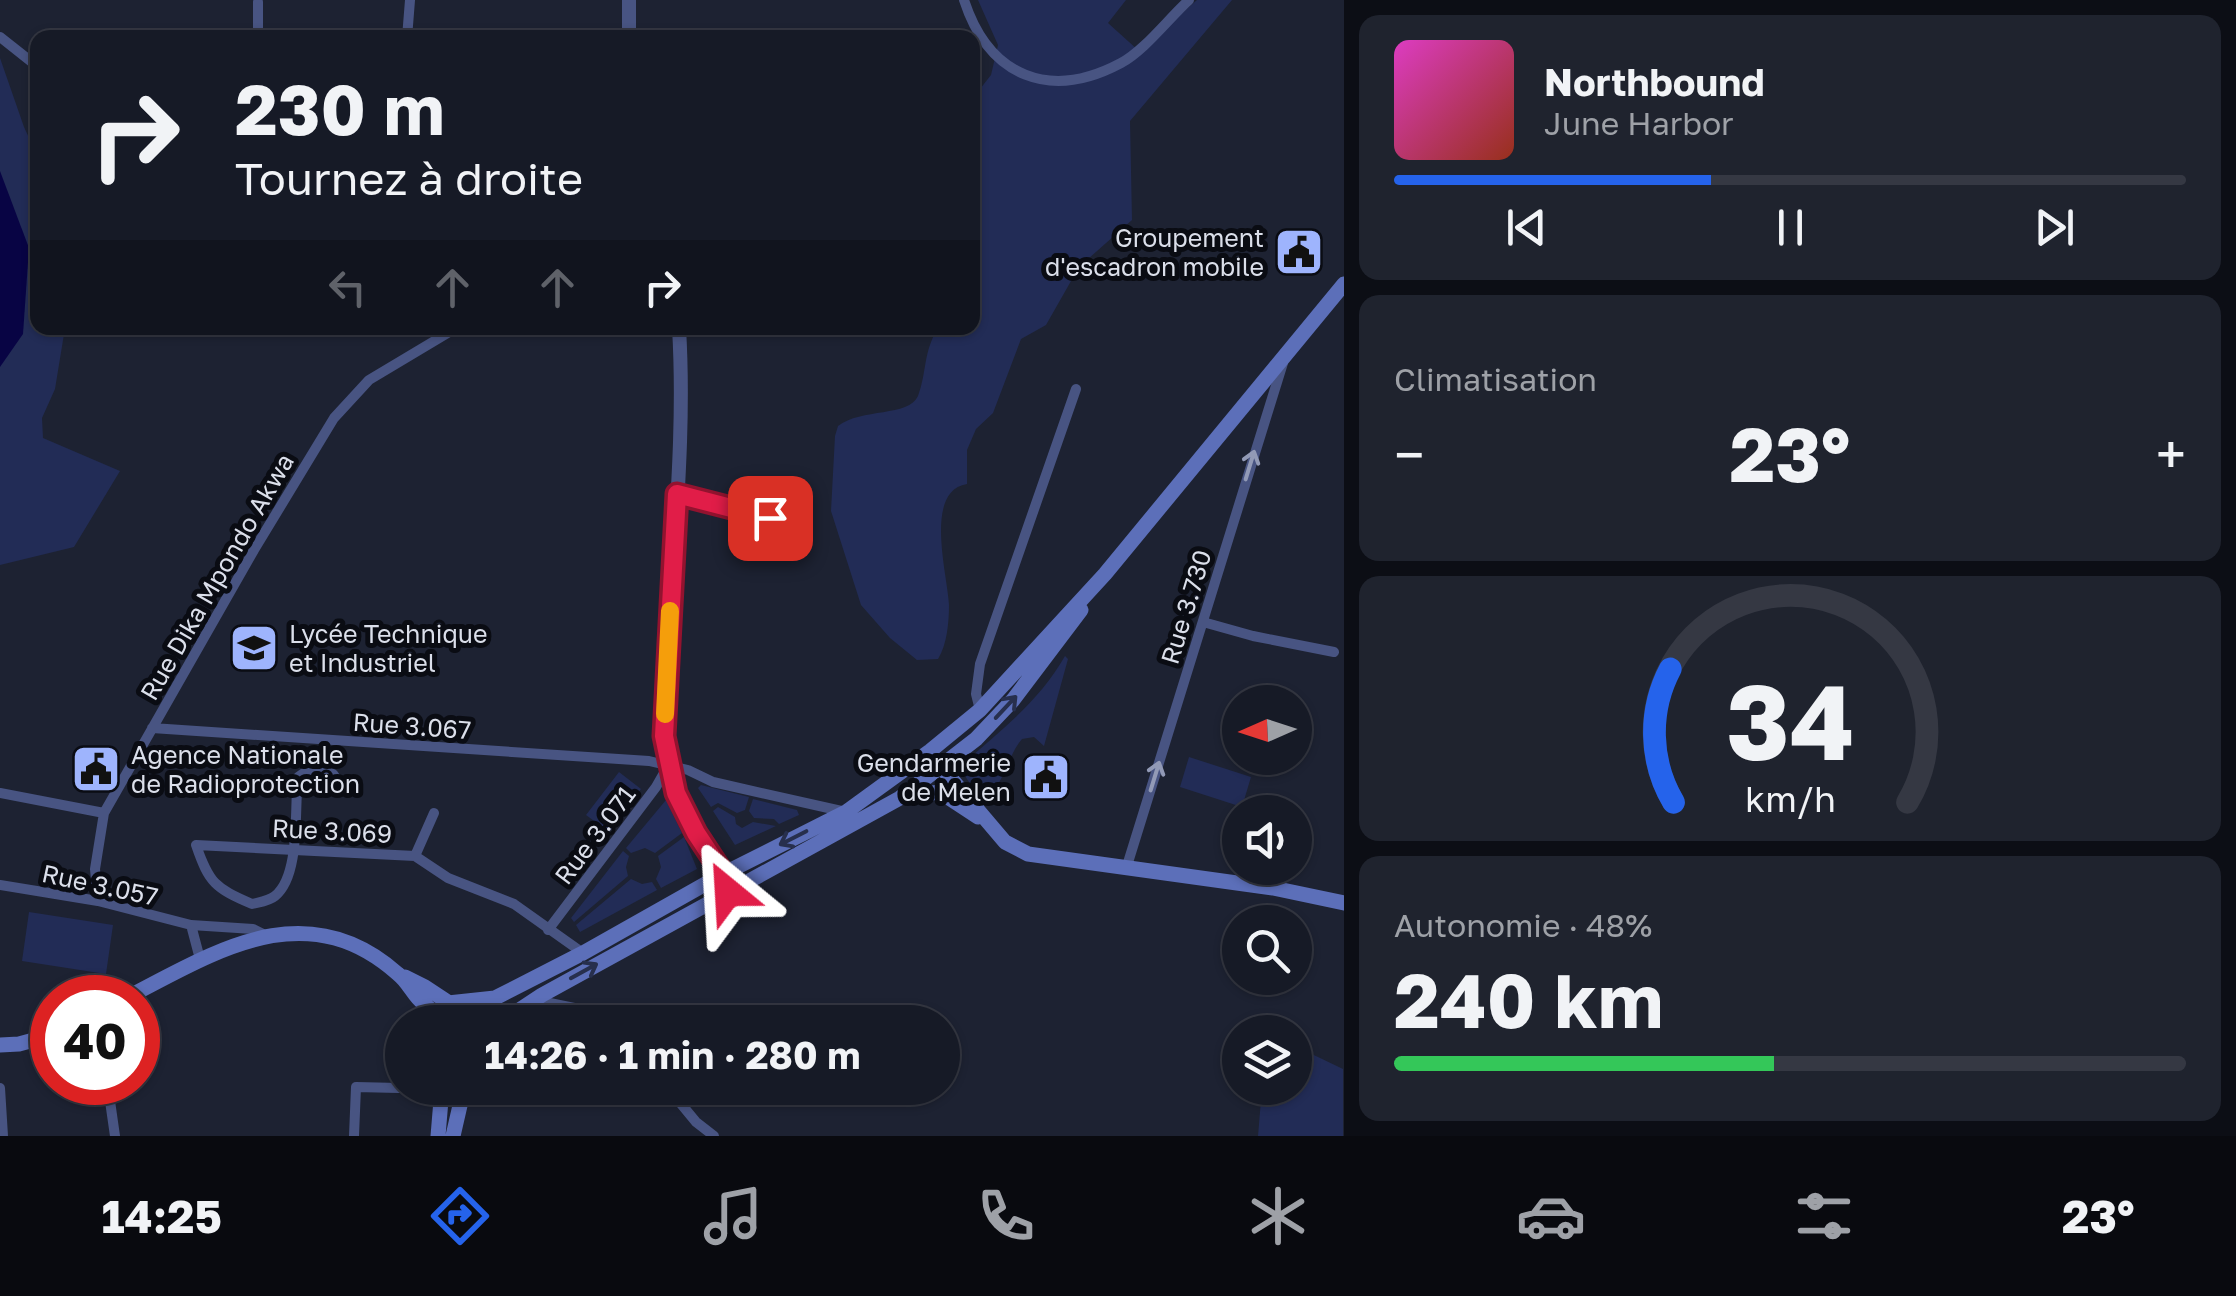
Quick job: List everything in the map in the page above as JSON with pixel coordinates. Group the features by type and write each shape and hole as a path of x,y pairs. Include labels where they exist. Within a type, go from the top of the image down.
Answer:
{"main road":[{"path":"489,1005 723,874 846,812 980,710 1105,574 1344,284"},
{"path":"526,1005 900,798 941,769 1013,700 1062,639 1105,574"},
{"path":"930,751 1005,842 1028,854 1273,888 1344,902"},
{"path":"900,798 940,792 993,829"},
{"path":"160,980 225,946 266,936 328,936 369,953 452,1005"},
{"path":"400,974 423,1005"},
{"path":"448,1002 495,998"},
{"path":"420,1000 426,1005"},
{"path":"0,1045 30,1041"},
{"path":"438,1136 441,1105"},
{"path":"452,1136 460,1105"}],"street":[{"path":"408,30 410,0"},
{"path":"629,30 630,0"},
{"path":"964,0 978,30"},
{"path":"980,33 996,55 1018,74 1049,83 1087,78 1124,62 1189,0"},
{"path":"258,2 258,30"},
{"path":"0,36 30,60"},
{"name":"Rue Dika Mpondo Akwa","path":"98,901 94,869 104,814 334,418 369,380 444,335"},
{"path":"679,335 677,494 664,736 668,766 691,824 723,874 728,892"},
{"name":"Rue 3.730","path":"1126,869 1285,356"},
{"path":"980,710 976,694 980,664 1076,388"},
{"path":"677,494 770,518"},
{"path":"1203,622 1334,652"},
{"name":"Rue 3.067","path":"152,728 668,766"},
{"path":"668,766 713,782 846,812"},
{"name":"Rue 3.071","path":"548,930 668,766"},
{"path":"293,850 302,771 333,774 344,789"},
{"path":"0,793 104,814"},
{"path":"416,856 434,813"},
{"name":"Rue 3.069","path":"293,850 292,869 278,894 252,904 218,890 204,870 196,845 416,856 448,878 514,904 584,953"},
{"name":"Rue 3.057","path":"0,885 98,901 192,924 253,929 266,936"},
{"path":"192,924 200,959"},
{"path":"534,1000 559,1005"},
{"path":"354,1136 356,1087 385,1087"},
{"path":"0,1088 3,1136"},
{"path":"110,1105 114,1136"},
{"path":"682,1105 714,1136"}],"shaded area":[{"path":"978,0 1126,0 1108,23 1139,51 1197,0 1232,0 1130,121 1132,220 1079,267 1046,325 1021,339 993,413 976,429 967,450 967,484 954,490 945,502 942,518 949,605 945,640 938,659 917,660 890,638 861,605 831,511 835,436 838,426 848,420 913,403 935,335 980,335 980,89 991,75 998,45"},
{"path":"0,58 30,140 30,335 64,335 55,389 42,418 43,438 120,471 74,547 0,565"},
{"path":"0,171 29,248 23,334 0,367"},
{"path":"1065,656 1068,659 1044,746 1034,737 1022,739 997,786 985,797 973,788 959,767 1030,702"},
{"path":"1189,757 1222,768 1222,775 1251,777 1246,795 1222,795 1222,801 1180,787"},
{"path":"619,772 641,789 609,832 586,815"},
{"path":"701,785 749,797 745,810 737,813 718,803 711,807 698,788"},
{"path":"753,799 797,810 799,815 779,824 774,819 754,818 749,811"},
{"path":"666,800 682,833 655,853 645,848 631,853 626,848"},
{"path":"718,807 735,817 742,828 753,822 776,826 735,845 713,811"},
{"path":"684,837 697,869 661,888 656,879 661,867 658,856"},
{"path":"623,851 629,856 628,876 574,922 571,918"},
{"path":"631,879 642,884 652,882 657,890 580,932 576,925"},
{"path":"29,912 113,925 106,974 22,961"},
{"path":"1312,1054 1343,1069 1343,1136 1258,1136 1261,1105 1312,1105"}],"slow traffic":[{"path":"665,714 670,611"}],"place":[{"name":"Groupement d'escadron mobile","path":"1299,252"},
{"name":"Lycée Technique et Industriel","path":"254,648"},
{"name":"Agence Nationale de Radioprotection","path":"96,769"},
{"name":"Gendarmerie de Melen","path":"1046,777"}],"route":[{"path":"728,892 723,874 676,793 664,736 677,494 770,518"}]}
